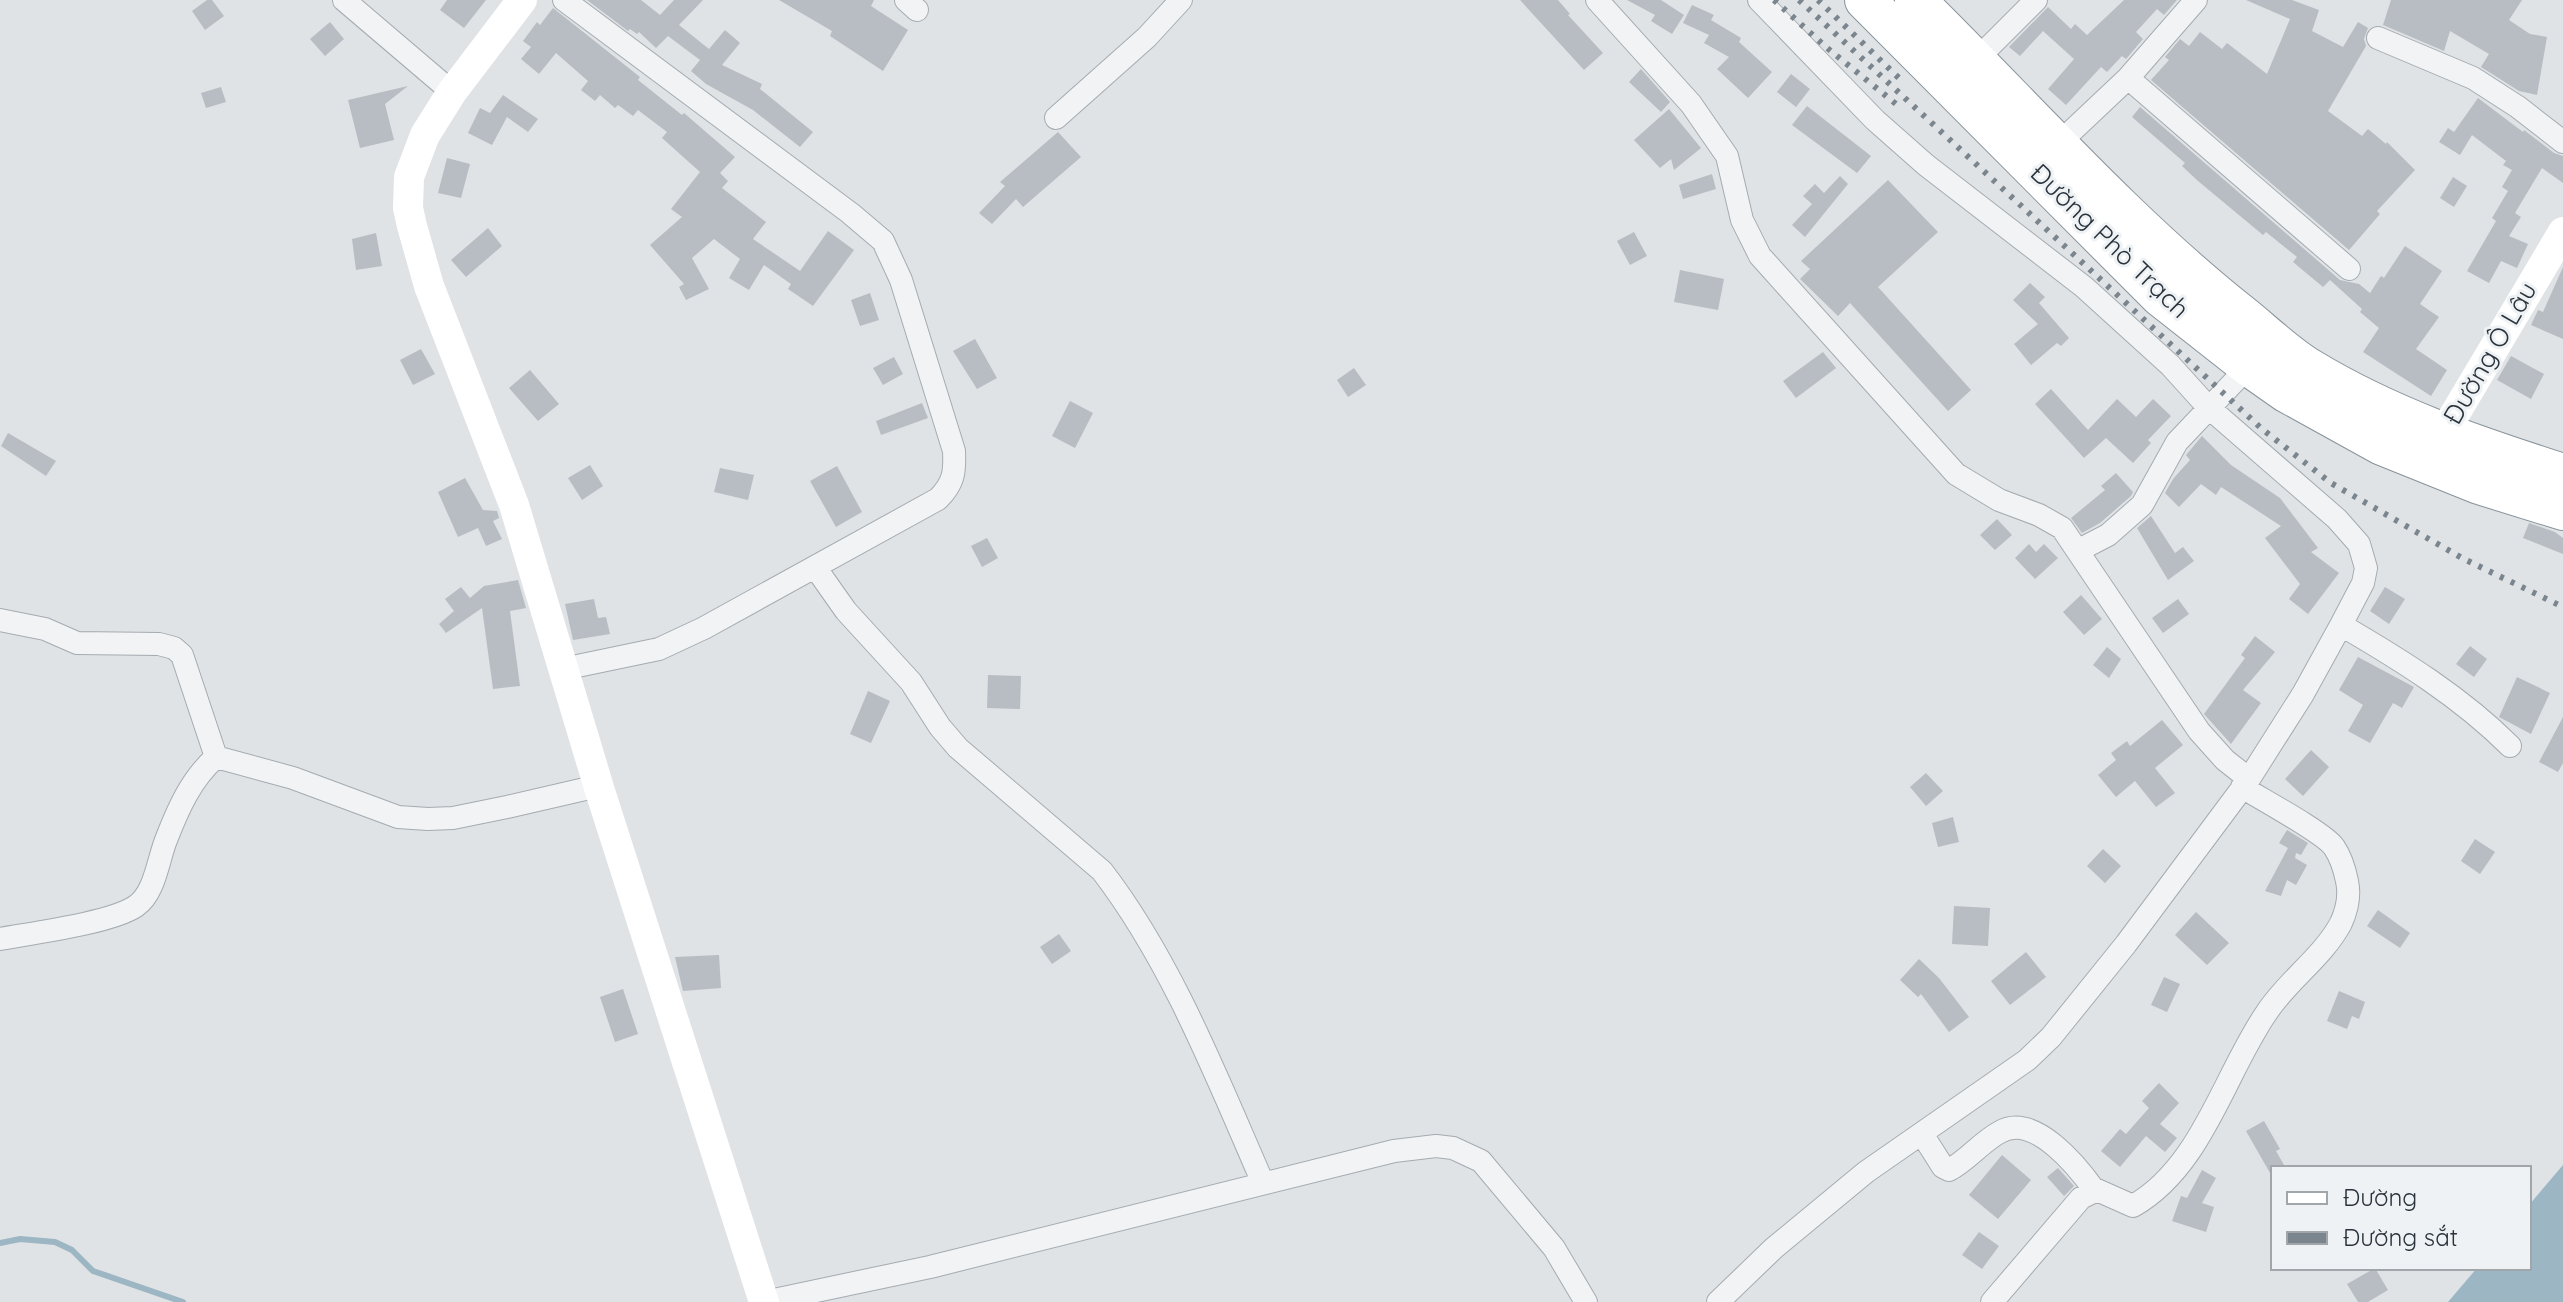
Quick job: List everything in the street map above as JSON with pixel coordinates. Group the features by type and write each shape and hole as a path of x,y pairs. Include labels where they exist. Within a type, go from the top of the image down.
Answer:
{"highway":[{"name":"Đường Phò Trạch","path":"1865,0 1924,26 1975,61 2057,145 2172,283 2309,368 2380,406 2443,434 2563,474"},
{"name":"Đường Phò Trạch","path":"1924,26 2249,366 2286,392 2382,445 2479,484 2563,510"}],"main road":[{"path":"522,0 452,92 425,135 414,160 408,191 412,226 429,286 514,505 598,786 764,1302"},
{"name":"Đường Ô Lâu","path":"2443,434 2553,266 2563,232"}],"street":[{"path":"344,0 452,92"},
{"path":"563,669 659,649 704,628 938,499 949,487 955,473 954,451 901,280 883,241 850,213 564,0"},
{"path":"1056,118 1147,37 1181,0"},
{"path":"1597,0 1691,104 1727,156 1742,220 1760,256 1956,474 1999,500 2039,515 2062,528 2199,731 2245,783 2333,846 2347,881 2347,910 2340,925 2265,1014 2209,1120 2173,1170 2144,1200 2133,1206 2095,1191 2067,1156 2028,1130 2016,1127 2002,1130 1949,1170 1943,1167 1922,1134"},
{"path":"1718,1302 1774,1248 1866,1172 2027,1060 2051,1037 2135,933 2245,783 2303,694 2363,583 2366,568 2359,544 2337,519 2208,407 2170,365 2084,287 1926,165 1875,120 1759,0"},
{"path":"1975,61 2036,0"},
{"path":"2057,145 2128,78 2196,0"},
{"path":"2378,38 2473,78 2518,107 2563,142"},
{"path":"2128,78 2349,269"},
{"path":"2079,550 2108,535 2142,505 2170,452 2208,407 2249,366"},
{"path":"815,567 846,611 911,682 940,727 958,748 1102,871 1120,894 1137,920 1211,1063 1263,1183"},
{"path":"0,620 45,629 77,643 159,644 174,648 182,655 216,757"},
{"path":"2341,625 2436,684 2510,746"},
{"path":"216,757 293,778 398,817 428,819 493,810 598,786"},
{"path":"0,939 95,920 137,905 149,891 166,841 191,786 200,771 216,757"},
{"path":"764,1302 930,1267 1394,1151 1436,1146 1462,1151 1481,1161 1554,1248 1586,1302"},
{"path":"1992,1302 2081,1198 2095,1191"}],"water":[{"path":"2563,1165 2563,1302 2448,1302 2475,1270 2531,1270 2531,1203"}],"building":[{"path":"207,0 212,0 224,16 205,30 192,11"},
{"path":"447,0 486,0 464,28 440,10"},
{"path":"587,0 641,0 660,15 674,0 703,0 679,25 709,49 725,30 740,43 722,65 762,84 760,89 813,132 800,147 753,110 706,84 691,71 700,60 668,36 656,48 639,32 628,31"},
{"path":"779,0 874,0 871,6 908,30 883,71 830,36 832,31"},
{"path":"1520,0 1558,0 1603,53 1584,70"},
{"path":"1627,0 1661,0 1684,15 1672,34 1651,21 1655,15"},
{"path":"2124,0 2177,0 2164,15 2157,9 2136,32 2143,39 2126,59 2122,56 2107,72 2101,67 2066,105 2048,89 2074,59 2043,31 2020,56 2009,47 2048,7 2071,29 2075,24 2087,35"},
{"path":"2246,0 2292,0 2319,10 2312,31 2343,47 2358,22 2368,28 2364,39 2366,46 2328,111 2362,136 2368,129 2387,142 2415,170 2377,211 2380,214 2349,250 2151,80 2169,60 2165,57 2180,39 2189,46 2200,32 2222,49 2227,43 2267,74 2290,19"},
{"path":"2391,0 2522,0 2509,20 2530,34 2547,37 2537,95 2519,91 2481,67 2489,54 2450,31 2444,51 2383,25"},
{"path":"1692,5 1714,15 1711,20 1741,38 1739,42 1772,72 1748,98 1717,69 1729,57 1704,43 1709,35 1683,23"},
{"path":"553,8 735,157 720,173 728,181 722,188 766,222 753,239 800,271 828,231 854,250 813,306 788,289 791,284 764,265 749,290 729,278 740,259 714,239 692,258 709,289 686,300 679,287 684,284 650,245 682,217 671,209 700,172 662,138 667,132 638,110 633,116 618,105 615,108 600,95 595,101 581,90 588,81 556,53 539,74 521,59 531,47 523,41 537,22 540,25"},
{"path":"330,22 344,39 325,56 310,39"},
{"path":"1641,69 1670,102 1661,112 1629,82"},
{"path":"1791,74 1810,89 1796,107 1777,92"},
{"path":"408,86 385,104 394,140 360,148 348,100"},
{"path":"221,87 226,102 206,108 201,93"},
{"path":"503,95 538,119 528,132 507,117 492,145 468,133 480,108 490,113"},
{"path":"2478,98 2523,132 2563,156 2563,183 2542,168 2515,213 2521,217 2509,236 2528,244 2517,268 2501,261 2489,283 2467,271 2496,221 2492,218 2508,191 2502,187 2512,170 2503,165 2506,161 2472,135 2460,155 2439,142 2448,128 2454,132"},
{"path":"1807,106 1871,156 1857,173 1792,125"},
{"path":"2140,107 2340,280 2359,284 2370,293 2405,246 2442,271 2420,304 2439,317 2416,349 2447,370 2431,396 2363,352 2379,328 2360,312 2362,309 2330,280 2323,287 2293,262 2297,257 2266,232 2263,235 2198,181 2182,166 2185,163 2132,117"},
{"path":"1669,109 1701,148 1674,170 1671,159 1660,168 1634,140"},
{"path":"1058,132 1081,157 1023,207 1016,199 992,224 979,213 1005,186 1000,182"},
{"path":"447,158 470,164 461,198 438,193"},
{"path":"1712,174 1716,189 1683,199 1679,185"},
{"path":"1840,176 1848,184 1805,237 1792,225 1812,204 1803,196 1815,184 1824,193"},
{"path":"2453,177 2467,186 2454,207 2440,198"},
{"path":"1888,180 1938,232 1878,287 1971,390 1948,411 1850,303 1838,316 1800,279 1810,269 1801,261"},
{"path":"488,228 502,246 466,277 451,260"},
{"path":"1634,232 1647,256 1630,265 1617,241"},
{"path":"376,233 382,266 356,270 352,239"},
{"path":"2563,267 2563,339 2531,325 2538,310 2543,312"},
{"path":"1680,270 1724,279 1718,310 1674,302"},
{"path":"2030,283 2045,297 2039,303 2069,338 2061,346 2057,343 2031,365 2014,344 2038,324 2013,300"},
{"path":"870,293 879,320 860,326 851,300"},
{"path":"975,339 997,378 977,389 953,351"},
{"path":"421,349 435,374 413,385 400,360"},
{"path":"1823,352 1836,368 1796,398 1783,381"},
{"path":"2511,356 2544,374 2531,399 2497,380"},
{"path":"894,357 903,374 883,385 873,368"},
{"path":"1354,368 1366,385 1348,397 1337,380"},
{"path":"530,370 559,404 538,421 509,388"},
{"path":"2051,389 2088,430 2117,399 2136,417 2153,399 2171,416 2148,440 2151,443 2133,463 2106,438 2084,458 2035,404"},
{"path":"1070,401 1093,413 1075,448 1052,436"},
{"path":"922,403 928,418 881,435 876,421"},
{"path":"8,433 56,461 46,476 1,446"},
{"path":"2202,436 2231,465 2280,498 2318,548 2311,552 2339,573 2308,614 2289,599 2300,584 2265,538 2281,526 2221,487 2216,495 2201,484 2179,507 2165,493 2190,460 2186,455"},
{"path":"590,465 603,486 582,500 568,478"},
{"path":"837,466 862,512 836,527 810,481"},
{"path":"720,468 754,475 748,500 714,492"},
{"path":"2116,473 2133,492 2131,496 2100,523 2082,533 2071,518 2105,490 2101,486"},
{"path":"465,478 483,510 497,511 499,518 493,521 502,539 486,546 478,528 458,537 438,492"},
{"path":"2151,516 2175,553 2183,547 2194,561 2168,580 2137,528"},
{"path":"1997,519 2012,535 1995,550 1980,535"},
{"path":"2529,523 2563,538 2563,554 2523,538"},
{"path":"987,538 998,558 982,567 971,546"},
{"path":"2029,544 2036,552 2044,544 2058,558 2035,579 2015,558"},
{"path":"518,580 526,608 510,611 520,686 493,689 482,608 446,633 439,624 454,611 445,599 461,587 470,598 484,586"},
{"path":"2385,587 2405,599 2389,624 2370,611"},
{"path":"2081,595 2102,619 2084,635 2063,612"},
{"path":"594,599 598,618 606,617 610,634 573,640 565,604"},
{"path":"2178,599 2189,614 2163,633 2152,618"},
{"path":"2255,636 2275,652 2243,690 2261,703 2231,744 2204,714 2245,658 2241,655"},
{"path":"2470,646 2487,659 2474,677 2456,664"},
{"path":"2107,647 2121,659 2109,678 2093,665"},
{"path":"2358,657 2414,687 2402,708 2393,703 2370,743 2348,731 2363,705 2339,690"},
{"path":"988,675 1021,676 1020,709 987,708"},
{"path":"2517,677 2550,693 2531,734 2499,717"},
{"path":"868,691 890,701 871,743 850,734"},
{"path":"2563,717 2563,763 2558,772 2539,762"},
{"path":"2162,720 2183,745 2155,768 2175,793 2156,807 2135,781 2116,797 2098,775 2116,760 2111,753 2127,741 2130,746"},
{"path":"2311,750 2329,767 2303,796 2285,779"},
{"path":"1926,773 1943,791 1926,806 1910,787"},
{"path":"1953,817 1959,842 1938,847 1932,823"},
{"path":"2287,830 2308,843 2301,855 2296,853 2295,858 2307,865 2296,885 2287,880 2281,896 2265,891 2288,848 2279,843"},
{"path":"2475,839 2495,852 2480,874 2461,861"},
{"path":"2103,849 2121,866 2105,883 2087,866"},
{"path":"1954,906 1990,908 1988,946 1952,944"},
{"path":"2378,910 2410,933 2400,948 2367,926"},
{"path":"2196,912 2229,943 2207,965 2175,935"},
{"path":"1059,934 1071,951 1052,964 1040,947"},
{"path":"2026,952 2046,977 2010,1005 1991,981"},
{"path":"719,955 721,988 683,991 675,957"},
{"path":"1919,959 1939,978 1969,1017 1949,1032 1921,994 1918,997 1900,980"},
{"path":"2164,977 2180,984 2167,1012 2151,1005"},
{"path":"623,989 638,1034 615,1042 600,997"},
{"path":"2339,991 2365,1002 2359,1019 2352,1016 2347,1029 2327,1021"},
{"path":"2159,1083 2179,1103 2160,1124 2177,1138 2165,1152 2146,1136 2120,1167 2101,1151 2120,1129 2126,1134 2149,1108 2142,1101"},
{"path":"2264,1121 2280,1149 2276,1151 2284,1165 2271,1166 2270,1173 2246,1131"},
{"path":"2002,1155 2031,1180 1998,1219 1969,1195"},
{"path":"2058,1168 2074,1186 2064,1196 2047,1177"},
{"path":"2202,1170 2216,1178 2202,1203 2214,1207 2206,1232 2172,1221 2181,1196 2187,1198"},
{"path":"1979,1232 1999,1246 1982,1269 1962,1255"},
{"path":"2376,1270 2388,1290 2368,1302 2358,1302 2347,1284"}],"waterway":[{"path":"0,1243 20,1239 55,1242 72,1250 93,1271 183,1302"}],"railway":[{"path":"1774,0 1896,104"},
{"path":"1799,0 2262,429 2331,483 2462,558 2563,607"},
{"path":"1818,0 1902,81"}]}
